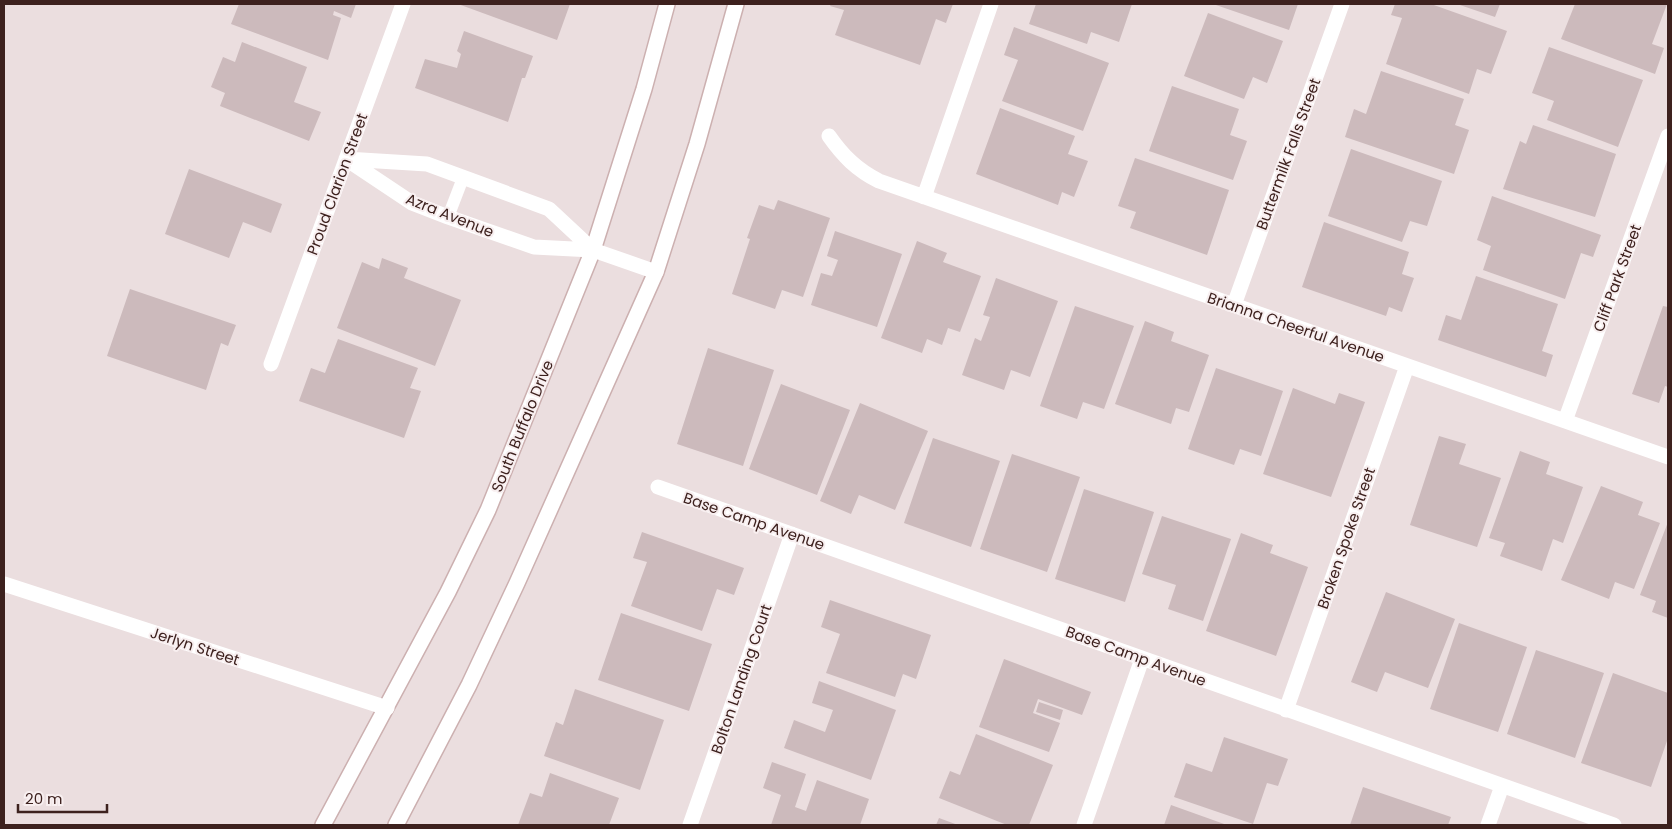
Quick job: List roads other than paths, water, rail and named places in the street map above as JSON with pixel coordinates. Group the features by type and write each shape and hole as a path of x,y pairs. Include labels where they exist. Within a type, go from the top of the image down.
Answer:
{"street":[{"name":"Proud Clarion Street","path":"271,364 403,4"},
{"name":"South Buffalo Drive","path":"323,825 387,708 488,510 593,250 644,89 667,4"},
{"path":"396,825 469,685 517,583 656,272 698,144 736,4"},
{"path":"924,197 991,4"},
{"name":"Buttermilk Falls Street","path":"1234,305 1342,4"},
{"name":"Brianna Cheerful Avenue","path":"829,136 842,155 861,172 879,181 1668,457"},
{"name":"Cliff Park Street","path":"1565,421 1668,136"},
{"name":"Azra Avenue","path":"346,159 427,164 549,210 593,250"},
{"name":"Azra Avenue","path":"346,159 412,204 534,247 593,250 656,272"},
{"name":"Broken Spoke Street","path":"1286,710 1407,366"},
{"name":"Base Camp Avenue","path":"658,486 1614,825"},
{"name":"Bolton Landing Court","path":"690,825 792,534"},
{"name":"Jerlyn Street","path":"4,584 387,708"},
{"path":"1084,825 1142,659"},
{"path":"1488,825 1502,786"}],"lane":[{"path":"448,217 463,178"}]}
